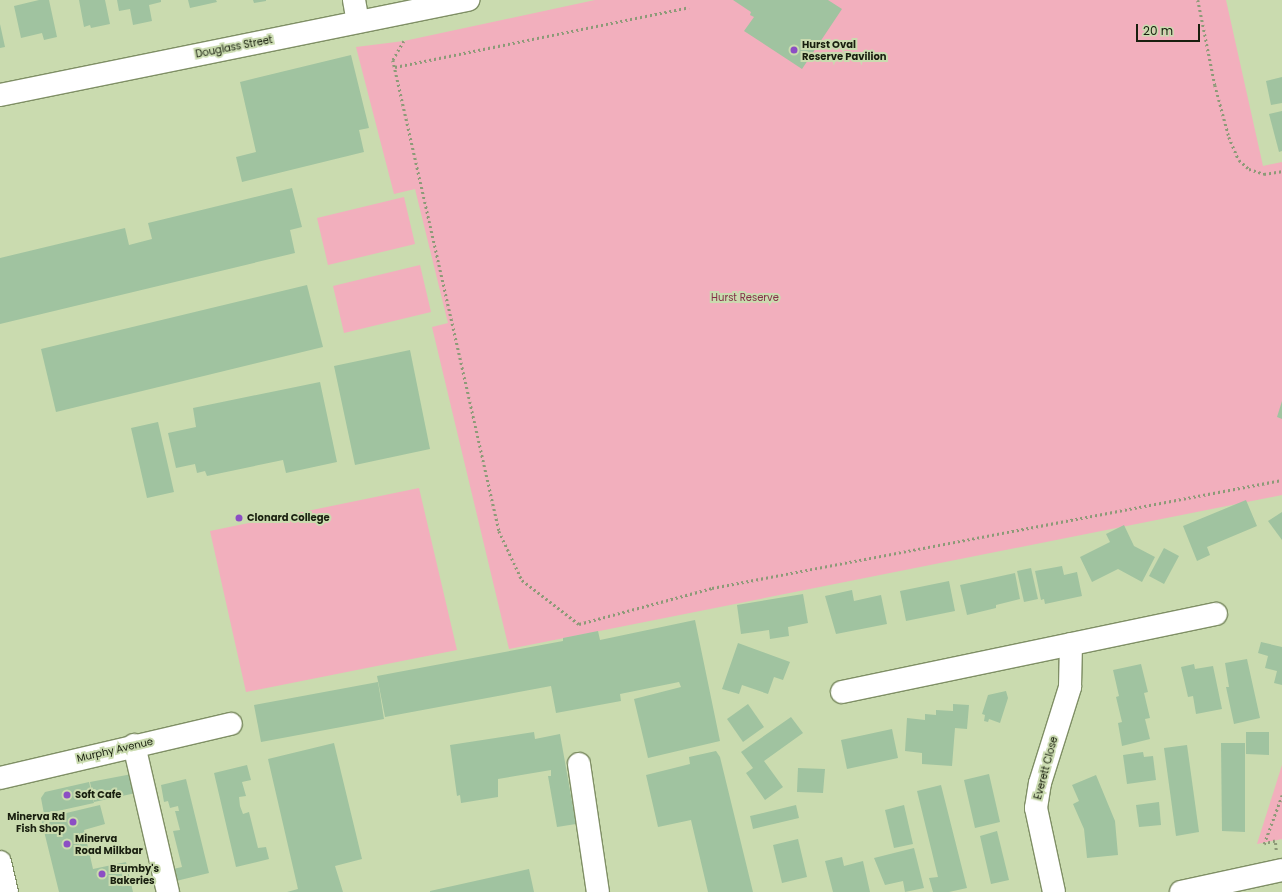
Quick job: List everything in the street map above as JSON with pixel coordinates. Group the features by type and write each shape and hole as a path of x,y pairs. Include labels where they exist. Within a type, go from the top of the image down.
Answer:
{"street":[{"path":"354,0 358,22"},
{"name":"Douglass Street","path":"0,95 468,0"},
{"path":"842,692 1216,614"},
{"name":"Everett Close","path":"1054,892 1036,808 1040,783 1070,687 1071,644"},
{"name":"Murphy Avenue","path":"0,778 134,745 231,724"},
{"path":"134,745 168,892"},
{"path":"579,764 598,892"},
{"path":"0,862 7,892"},
{"path":"1181,892 1281,870"}],"path":[{"path":"1198,0 1215,85 1229,137 1239,160 1249,169 1264,174 1282,171"},
{"path":"395,67 689,7"},
{"path":"404,41 393,60 499,531 522,580 579,624 712,588 1282,480"},
{"path":"1281,870 1275,842 1264,844 1282,795"}],"green space":[{"name":"Hurst Reserve","path":"595,0 1226,0 1263,166 1282,162 1282,495 509,649 432,327 448,323 415,189 394,194 356,47 404,41"},
{"path":"404,197 415,244 328,265 317,218"},
{"path":"420,265 431,312 344,333 333,286"},
{"path":"419,488 457,650 246,692 210,531"},
{"path":"1282,765 1282,839 1257,844"}],"building":[{"path":"39,0 49,0 57,37 44,40 42,33 21,38 14,6"},
{"path":"79,0 105,0 110,24 91,28 90,25 84,27"},
{"path":"117,0 161,0 161,2 149,5 152,21 133,25 130,9 119,11"},
{"path":"188,0 216,0 217,2 190,8"},
{"path":"253,0 266,0 266,1 254,3"},
{"name":"Hurst Oval Reserve Pavilion","path":"733,0 828,0 842,9 802,69 744,31 754,17 750,15 751,12"},
{"path":"0,24 5,47 0,48"},
{"path":"351,55 369,128 359,130 364,152 242,182 236,157 256,152 240,82"},
{"path":"1282,77 1282,103 1271,105 1266,81"},
{"path":"1282,111 1282,151 1279,152 1269,114"},
{"path":"292,188 302,227 290,230 295,253 0,324 0,258 125,228 129,245 152,239 148,223"},
{"path":"307,285 323,347 56,412 41,349"},
{"path":"410,350 430,449 355,465 334,366"},
{"path":"320,382 337,462 286,473 283,460 207,476 205,471 197,473 195,464 176,468 168,433 196,427 193,408"},
{"path":"1282,401 1282,419 1277,417"},
{"path":"158,422 174,492 147,498 131,428"},
{"path":"1246,500 1257,526 1207,547 1210,555 1197,561 1183,526"},
{"path":"1282,512 1282,540 1268,521"},
{"path":"1124,525 1134,546 1155,557 1142,582 1118,569 1092,582 1080,557 1110,542 1106,534"},
{"path":"1164,548 1179,556 1164,584 1149,576"},
{"path":"1062,566 1064,575 1077,572 1082,596 1045,604 1044,599 1041,600 1035,571"},
{"path":"1031,568 1038,599 1024,602 1017,571"},
{"path":"1015,573 1020,599 996,605 996,608 967,615 960,585"},
{"path":"949,581 955,611 906,621 900,591"},
{"path":"852,590 854,601 881,595 887,624 836,634 825,596"},
{"path":"803,594 808,623 788,627 789,636 770,639 769,630 741,634 737,605"},
{"path":"695,620 720,741 648,758 634,699 681,687 679,682 620,694 621,701 556,713 551,686 385,717 377,676 563,641 563,638 598,631 600,640"},
{"path":"1261,642 1282,647 1282,685 1274,683 1277,671 1265,668 1268,656 1258,653"},
{"path":"738,643 790,662 783,680 774,677 768,694 742,685 739,694 722,689"},
{"path":"1247,659 1260,718 1234,724 1226,687 1229,687 1225,663"},
{"path":"1141,664 1148,692 1144,693 1150,718 1145,719 1150,739 1122,746 1118,723 1122,722 1116,697 1119,696 1113,670"},
{"path":"1194,664 1195,669 1213,666 1222,709 1196,714 1193,696 1188,697 1181,667"},
{"path":"378,682 384,719 261,742 254,705"},
{"path":"1006,691 1008,698 1000,723 989,719 988,722 984,721 985,715 982,714 988,695"},
{"path":"748,704 764,727 743,742 727,719"},
{"path":"953,704 969,705 967,729 955,728 952,766 922,764 922,753 905,751 907,718 925,720 925,714 936,715 936,710 953,711"},
{"path":"791,717 803,733 764,761 783,787 765,800 746,773 753,768 741,752"},
{"path":"892,729 898,758 847,769 841,740"},
{"path":"534,732 535,739 560,734 576,824 557,827 548,776 551,776 551,770 498,779 498,797 461,803 460,795 457,796 450,745"},
{"path":"1246,732 1269,732 1269,755 1246,754"},
{"path":"334,743 362,859 335,866 343,892 287,892 298,889 268,759"},
{"path":"1221,743 1245,743 1245,832 1222,831"},
{"path":"1187,745 1199,832 1176,836 1164,748"},
{"path":"716,751 720,757 753,892 708,892 691,820 658,827 646,775 690,764 689,757"},
{"path":"1143,752 1144,757 1153,756 1156,780 1127,784 1123,755"},
{"path":"247,765 251,780 242,782 246,796 239,797 240,806 243,814 249,812 258,848 266,847 269,859 236,867 214,773"},
{"path":"798,768 825,769 823,793 797,792"},
{"path":"132,774 136,793 94,802 90,782"},
{"path":"989,774 1000,822 975,828 964,780"},
{"path":"1096,775 1115,821 1118,855 1087,858 1084,829 1073,804 1079,801 1072,785"},
{"path":"186,779 209,873 176,881 173,869 182,867 173,831 180,830 175,811 179,811 178,806 170,808 168,801 164,802 161,785"},
{"name":"Soft Cafe","path":"89,782 94,803 44,814 41,798 45,792"},
{"path":"941,785 967,888 949,892 933,892 929,878 938,877 917,791"},
{"path":"1159,802 1161,825 1139,827 1136,805"},
{"path":"100,805 105,824 84,830 93,869 126,862 133,892 59,892 41,819"},
{"path":"796,805 799,818 753,829 750,816"},
{"path":"904,805 913,844 894,848 885,810"},
{"path":"997,831 1009,880 991,884 980,836"},
{"path":"798,839 807,877 782,883 773,845"},
{"path":"914,848 924,888 905,892 903,881 885,885 874,858"},
{"path":"842,857 844,866 863,861 870,892 833,892 825,861"},
{"path":"529,869 534,892 430,892 430,891"}],"place":[{"name":"Hurst Oval Reserve Pavilion","path":"794,50"},
{"name":"Clonard College","path":"239,518"},
{"name":"Soft Cafe","path":"67,795"},
{"name":"Minerva Rd Fish Shop","path":"73,822"},
{"name":"Minerva Road Milkbar","path":"67,844"},
{"name":"Brumby's Bakeries","path":"102,874"}]}
